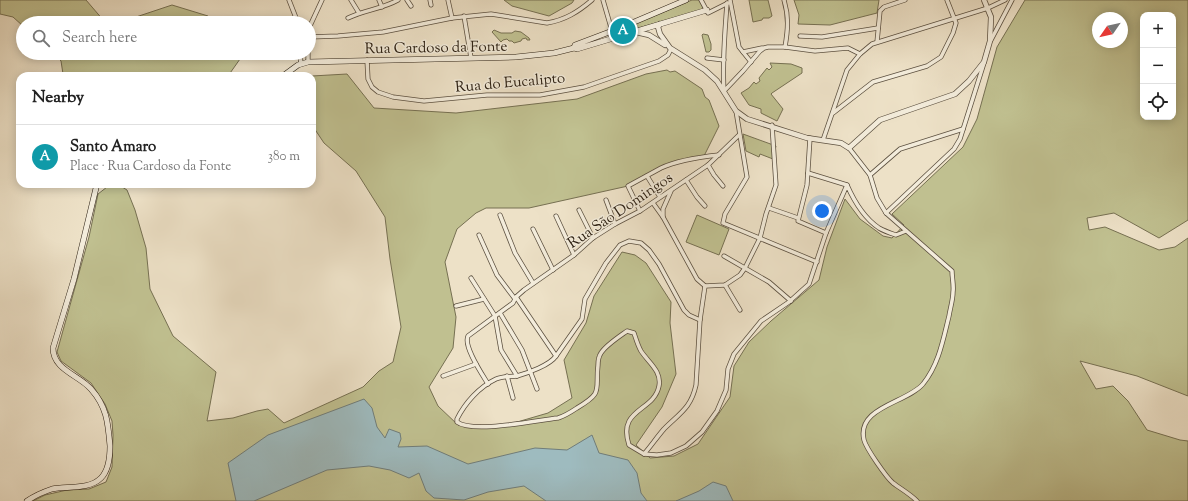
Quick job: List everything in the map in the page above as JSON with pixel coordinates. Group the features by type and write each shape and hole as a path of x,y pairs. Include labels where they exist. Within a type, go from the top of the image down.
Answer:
{"main road":[{"name":"Rua Cardoso da Fonte","path":"574,48 574,46 686,0"},
{"name":"Rua Cardoso da Fonte","path":"299,64 308,62 536,56 554,54 574,48 577,49 707,10"},
{"path":"612,31 615,38"},
{"path":"288,72 299,64"},
{"path":"26,501 50,490 85,486 96,482 104,475 109,459 109,433 107,416 104,409 86,384 57,363 53,353 53,348 68,302 83,247 96,188"}],"street":[{"path":"289,0 295,16"},
{"path":"315,16 322,0"},
{"path":"351,0 359,13"},
{"path":"379,0 382,7"},
{"path":"348,18 398,0"},
{"path":"407,0 411,6"},
{"path":"430,0 431,5"},
{"path":"448,0 452,18"},
{"path":"316,37 383,32 452,18 491,14 547,23 555,22 571,15 592,0"},
{"path":"603,0 612,31"},
{"path":"701,0 707,10"},
{"path":"784,0 788,14 785,47"},
{"path":"877,42 880,11 884,7 905,0"},
{"path":"832,114 873,82 927,66 941,57 953,33 956,23 947,0"},
{"path":"984,0 991,17 990,41"},
{"path":"823,140 847,70 860,54 872,44 955,19 988,8 1005,0"},
{"path":"886,213 954,149 960,139 990,41 1012,0"},
{"path":"730,1 739,47 751,62"},
{"path":"724,91 723,73 730,1"},
{"name":"Rua Cardoso da Fonte","path":"707,10 708,13 730,1"},
{"path":"464,16 471,58"},
{"path":"660,24 658,27 659,32 671,48"},
{"path":"800,36 822,37 878,28"},
{"path":"632,32 642,32 649,35 705,70 717,81 736,111 747,177 725,214 723,223 817,262"},
{"path":"743,52 768,46 815,51 848,48 860,54"},
{"name":"Rua do Eucalipto","path":"367,60 368,79 372,87 378,92 393,97 424,101 487,95 540,94 584,87 659,61 668,54 671,48"},
{"path":"724,91 764,48"},
{"path":"707,58 724,60"},
{"path":"299,60 299,64"},
{"path":"849,148 880,120 955,94 969,81 984,62"},
{"path":"736,111 747,118 810,138 841,143 849,148 870,175 877,198 886,213 952,271 954,294 942,347 935,365 922,385 911,394 878,410 866,421 863,432 864,442 892,483 917,501"},
{"path":"653,203 663,217 697,279 705,286 725,285 740,274 745,268 760,238 776,185 772,126"},
{"path":"870,175 900,149 963,130"},
{"name":"Rua São Domingos","path":"476,364 467,342 467,337 513,303 516,298 533,283 574,255 594,238 615,224 653,203 708,165 739,135"},
{"path":"798,218 807,185 810,138"},
{"path":"640,211 628,186 662,168 675,163 704,156 719,155"},
{"path":"708,165 723,186"},
{"path":"808,173 847,185 854,200 864,214 879,228 896,235 906,231"},
{"path":"647,176 660,197"},
{"path":"686,180 705,206"},
{"path":"700,320 689,315 684,310 659,264 649,250 641,243 629,241 620,245 606,263 585,299 582,319 556,356 547,364 517,376 507,376 495,379 480,390 463,408 457,419 458,423 473,427 486,427 563,417 586,404 595,393 598,383 598,361 601,352 627,331 634,333 640,350 658,374 660,385 654,397 628,422 626,435 629,445 644,454 657,455 671,453 686,446 702,432 718,411 726,390 728,369 734,354 761,321 791,300 809,284 826,233 847,185"},
{"path":"663,217 663,209 671,190"},
{"path":"606,200 615,224"},
{"path":"769,208 798,218 798,221 826,233"},
{"path":"580,210 594,238"},
{"path":"500,215 515,253 533,283"},
{"path":"556,216 574,255"},
{"path":"533,229 553,270"},
{"path":"479,235 497,275 516,298 556,356"},
{"path":"724,256 769,282 791,300"},
{"path":"471,278 495,316 501,350 517,376"},
{"path":"725,285 740,310"},
{"path":"644,454 663,430 679,416 690,403 694,394 696,385 700,320 705,286"},
{"path":"456,306 484,299"},
{"path":"500,313 522,350 537,389"},
{"path":"443,376 476,364 488,384"},
{"path":"507,376 513,398"}],"green space":[{"path":"0,0 86,0 100,16 16,16 16,20 13,17 0,14"},
{"path":"504,0 574,0 572,3 549,16 512,6"},
{"path":"692,0 699,0 703,7 702,10 620,33 620,30"},
{"path":"749,0 768,0 772,16 753,22"},
{"path":"794,0 879,0 877,13 830,25 798,24 799,15"},
{"path":"1025,0 1188,0 1188,220 1159,238 1114,213 1087,218 1089,230 1105,227 1159,250 1175,247 1188,238 1188,396 1137,376 1080,361 1096,389 1113,386 1128,401 1147,430 1188,441 1188,501 33,501 45,495 67,490 89,489 106,482 112,467 112,421 105,404 91,383 61,361 57,352 89,237 98,194 106,188 124,188 127,190 135,210 146,248 150,289 173,336 216,372 207,421 233,418 268,409 284,423 363,387 379,371 393,362 401,327 385,217 356,171 324,143 316,131 316,76 347,74 374,108 456,113 577,99 646,74 667,70 670,72 675,71 702,89 705,97 709,100 719,126 704,156 675,163 628,186 529,208 486,208 476,213 457,229 445,262 456,317 453,348 429,387 438,406 458,425 500,427 548,413 572,398 564,360 586,323 594,296 622,252 635,255 646,263 671,302 670,323 676,374 662,407 636,445 650,458 674,456 698,444 730,397 734,366 749,342 819,280 827,247 845,199 860,219 883,236 892,238 904,225 892,214 963,147 977,119 997,47"},
{"path":"172,5 208,16 139,16"},
{"path":"494,30 501,33 512,33 515,31 521,32 530,40 527,40 526,38 514,43 507,39 501,42 492,32"},
{"path":"703,34 708,35 711,44 711,50 709,52 706,52"},
{"path":"60,60 239,60 231,72 63,72"},
{"path":"770,63 791,64 802,68 802,73 771,94 783,109 777,121 761,113 761,109 749,105 741,93 749,88 754,82 756,84 760,81 759,78 767,68 769,70 772,67"},
{"path":"743,134 776,146 773,159 760,154 759,157 746,151"},
{"path":"697,215 729,229 719,255 686,242"}],"water":[{"path":"364,399 372,408 377,427 385,438 389,429 400,433 401,439 398,447 427,446 468,464 535,448 567,450 592,435 599,453 628,460 637,473 641,493 647,501 546,501 524,486 488,492 464,500 434,498 426,491 419,473 409,478 390,470 369,466 327,470 254,501 236,501 228,463 268,435"},
{"path":"713,482 726,486 733,501 676,501 699,491"}],"place":[{"name":"Santo Amaro","path":"623,31"}]}
